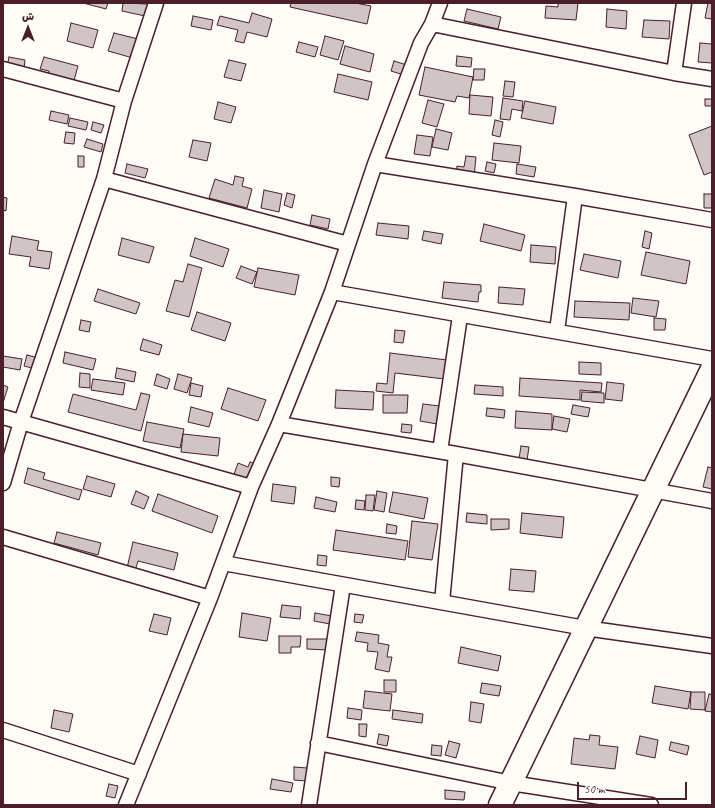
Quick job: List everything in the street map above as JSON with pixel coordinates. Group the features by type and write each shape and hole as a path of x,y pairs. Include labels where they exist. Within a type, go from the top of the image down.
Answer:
{"main road":[{"path":"500,805 712,369"}],"street":[{"path":"3,483 21,422 104,179 124,101 156,3"},
{"path":"126,805 210,598 251,487 279,424 332,292 375,164 421,43 432,24 440,3"},
{"path":"674,73 684,3"},
{"path":"432,24 674,73 712,79"},
{"path":"3,69 124,101"},
{"path":"375,164 575,196 712,220"},
{"path":"104,179 348,244"},
{"path":"557,331 575,196"},
{"path":"332,292 460,316 557,331 712,359"},
{"path":"440,451 460,316"},
{"path":"3,417 251,487"},
{"path":"279,424 440,451 712,501"},
{"path":"442,602 456,454"},
{"path":"3,537 210,598"},
{"path":"223,564 585,628 712,646"},
{"path":"309,805 343,585"},
{"path":"3,730 139,774"},
{"path":"318,743 511,783 651,805"}],"building":[{"path":"83,3 108,3 106,9"},
{"path":"123,3 148,4 145,16 122,11"},
{"path":"291,3 355,3 371,6 367,24 290,7"},
{"path":"558,3 578,3 576,20 545,18 546,6 558,7"},
{"path":"708,3 712,3 712,19 705,18"},
{"path":"467,9 501,17 498,29 464,21"},
{"path":"607,9 627,11 626,29 606,27"},
{"path":"252,13 272,19 267,37 247,32 244,43 235,41 238,30 217,25 220,16 249,23"},
{"path":"193,16 213,20 211,30 191,26"},
{"path":"644,20 670,21 669,39 642,37"},
{"path":"71,23 98,30 93,48 67,41"},
{"path":"114,33 138,39 133,58 108,51"},
{"path":"325,36 344,41 338,60 320,55"},
{"path":"299,42 318,47 315,57 296,52"},
{"path":"700,43 712,44 712,63 698,62"},
{"path":"345,46 374,54 370,72 340,64"},
{"path":"457,56 472,58 471,67 456,66"},
{"path":"9,57 25,60 24,69 7,67"},
{"path":"44,57 78,66 73,84 47,77 49,71 40,69"},
{"path":"229,60 246,64 241,81 224,77"},
{"path":"394,61 410,66 407,76 391,71"},
{"path":"425,67 473,77 469,98 457,96 455,102 419,95"},
{"path":"474,69 485,69 484,80 473,80"},
{"path":"338,74 372,82 368,100 334,92"},
{"path":"505,81 515,82 513,97 503,96"},
{"path":"470,95 493,97 491,116 469,114"},
{"path":"503,98 523,101 522,111 512,109 510,120 500,119"},
{"path":"705,99 712,99 712,106 705,106"},
{"path":"428,100 444,104 437,127 422,123"},
{"path":"525,101 556,107 553,124 521,118"},
{"path":"218,102 236,107 231,123 214,119"},
{"path":"51,111 69,115 67,124 49,120"},
{"path":"70,118 88,122 86,130 68,126"},
{"path":"495,120 503,122 500,137 492,135"},
{"path":"93,122 104,125 101,133 91,130"},
{"path":"712,126 712,172 704,175 689,135"},
{"path":"436,129 452,133 448,150 432,147"},
{"path":"66,132 75,133 74,144 64,143"},
{"path":"417,135 433,137 430,156 414,154"},
{"path":"87,139 103,144 101,152 84,147"},
{"path":"193,140 211,143 207,161 189,157"},
{"path":"494,143 521,146 519,163 492,160"},
{"path":"78,156 84,156 84,167 78,167"},
{"path":"466,156 476,157 474,177 456,175 457,166 464,167"},
{"path":"487,162 496,164 494,173 485,171"},
{"path":"127,164 148,169 145,178 125,173"},
{"path":"517,164 536,167 534,177 516,174"},
{"path":"235,176 244,178 242,186 252,189 247,208 209,198 215,179 233,185"},
{"path":"264,190 282,194 279,212 261,208"},
{"path":"287,193 295,195 292,208 284,205"},
{"path":"704,194 712,194 712,208 704,208"},
{"path":"3,197 7,198 6,211 3,210"},
{"path":"312,215 330,219 328,229 310,225"},
{"path":"378,223 409,226 408,239 376,235"},
{"path":"484,224 525,235 521,251 480,241"},
{"path":"424,231 443,234 441,244 422,240"},
{"path":"645,231 652,233 649,249 642,247"},
{"path":"12,236 39,241 37,250 52,252 49,269 29,266 31,257 9,254"},
{"path":"122,238 154,247 149,263 118,255"},
{"path":"195,238 229,249 223,267 190,256"},
{"path":"531,245 556,247 555,264 530,262"},
{"path":"646,252 690,261 686,284 641,275"},
{"path":"584,254 621,261 618,278 580,270"},
{"path":"188,264 202,268 189,317 166,311 175,280 183,282"},
{"path":"241,266 257,272 252,284 236,278"},
{"path":"258,268 299,275 295,295 254,287"},
{"path":"444,282 481,285 481,292 479,292 478,302 442,298"},
{"path":"499,287 525,289 523,305 498,303"},
{"path":"98,289 140,303 136,314 94,301"},
{"path":"633,298 659,301 656,317 631,313"},
{"path":"575,301 630,303 629,320 574,317"},
{"path":"197,312 231,323 225,341 191,330"},
{"path":"654,318 666,319 665,330 654,330"},
{"path":"81,320 91,322 89,332 79,330"},
{"path":"395,330 405,331 403,343 394,342"},
{"path":"143,339 162,345 159,355 140,350"},
{"path":"65,352 96,359 93,370 63,363"},
{"path":"390,353 447,360 444,379 395,373 393,393 376,391 377,383 387,384"},
{"path":"27,355 35,357 32,368 24,366"},
{"path":"3,356 22,359 20,370 3,367"},
{"path":"579,362 601,363 601,375 579,374"},
{"path":"117,368 136,372 134,382 115,378"},
{"path":"80,373 90,374 90,388 79,387"},
{"path":"157,374 170,379 167,389 154,385"},
{"path":"178,374 192,378 187,393 174,389"},
{"path":"520,378 602,383 601,392 580,390 580,400 519,396"},
{"path":"93,379 125,383 123,395 91,390"},
{"path":"607,382 624,384 622,401 605,399"},
{"path":"191,383 203,386 201,397 189,395"},
{"path":"3,385 8,387 3,403"},
{"path":"475,385 503,387 503,396 474,394"},
{"path":"228,388 266,400 258,421 221,409"},
{"path":"336,390 374,392 373,410 335,408"},
{"path":"582,392 604,393 604,403 581,401"},
{"path":"141,393 150,395 141,431 68,412 73,394 136,410"},
{"path":"383,395 408,395 407,413 383,413"},
{"path":"423,404 439,406 437,424 420,421"},
{"path":"573,405 590,408 588,417 571,414"},
{"path":"191,407 213,413 209,427 188,422"},
{"path":"487,408 505,410 504,418 486,416"},
{"path":"516,411 552,414 552,430 515,428"},
{"path":"554,416 570,419 567,432 552,429"},
{"path":"147,422 184,429 180,448 143,441"},
{"path":"402,424 412,425 411,433 401,432"},
{"path":"183,434 220,438 218,456 181,452"},
{"path":"521,446 529,447 527,460 519,459"},
{"path":"250,462 255,464 248,486 232,480 238,463 248,467"},
{"path":"708,467 712,468 712,489 703,487"},
{"path":"28,468 45,473 43,479 82,490 79,500 24,483"},
{"path":"87,476 115,484 111,497 83,489"},
{"path":"331,477 340,478 339,487 331,486"},
{"path":"273,484 296,487 294,504 271,501"},
{"path":"136,491 149,497 144,509 131,504"},
{"path":"377,491 387,493 384,512 374,510"},
{"path":"393,492 428,498 424,519 389,512"},
{"path":"158,494 218,516 212,533 152,511"},
{"path":"366,495 375,495 373,511 365,510"},
{"path":"316,497 337,502 335,512 314,508"},
{"path":"356,500 365,501 364,510 355,509"},
{"path":"467,513 487,515 487,524 466,522"},
{"path":"522,513 564,517 562,538 520,533"},
{"path":"491,519 509,519 509,529 491,530"},
{"path":"412,521 438,524 432,560 408,557"},
{"path":"387,524 397,526 396,534 386,533"},
{"path":"336,530 408,541 405,560 333,550"},
{"path":"57,532 101,543 98,555 54,543"},
{"path":"133,542 178,553 174,570 138,561 135,571 127,568"},
{"path":"318,555 327,556 326,566 317,565"},
{"path":"511,569 536,571 534,592 509,590"},
{"path":"282,605 301,607 300,619 280,617"},
{"path":"242,613 271,618 267,641 239,637"},
{"path":"315,613 332,616 330,624 314,621"},
{"path":"154,614 171,618 167,635 149,631"},
{"path":"355,614 364,615 362,623 354,622"},
{"path":"357,632 379,635 378,643 389,645 387,657 392,657 389,672 375,669 378,652 367,651 368,643 355,641"},
{"path":"279,636 301,636 300,647 291,647 291,653 279,653"},
{"path":"307,639 328,639 328,650 307,649"},
{"path":"461,647 501,656 498,671 458,663"},
{"path":"384,680 396,680 396,692 384,692"},
{"path":"482,683 501,686 499,696 480,693"},
{"path":"655,686 691,692 688,709 652,703"},
{"path":"365,691 392,694 390,711 363,708"},
{"path":"691,692 705,692 705,710 690,709"},
{"path":"709,694 712,695 712,712 705,711"},
{"path":"471,702 484,704 481,723 469,721"},
{"path":"348,708 362,710 361,720 347,718"},
{"path":"54,710 73,714 69,732 51,728"},
{"path":"393,710 423,714 422,723 392,719"},
{"path":"359,724 367,724 366,737 359,736"},
{"path":"379,734 389,736 387,746 377,744"},
{"path":"590,735 600,736 599,745 618,747 615,769 571,764 574,738 589,740"},
{"path":"640,736 658,740 655,758 636,754"},
{"path":"449,741 460,744 456,758 445,755"},
{"path":"671,742 689,746 687,755 669,750"},
{"path":"432,745 442,746 441,756 431,755"},
{"path":"294,767 307,768 306,781 294,780"},
{"path":"272,779 293,783 291,792 270,789"},
{"path":"109,784 118,786 115,798 106,796"},
{"path":"445,790 465,792 464,800 445,799"}]}
